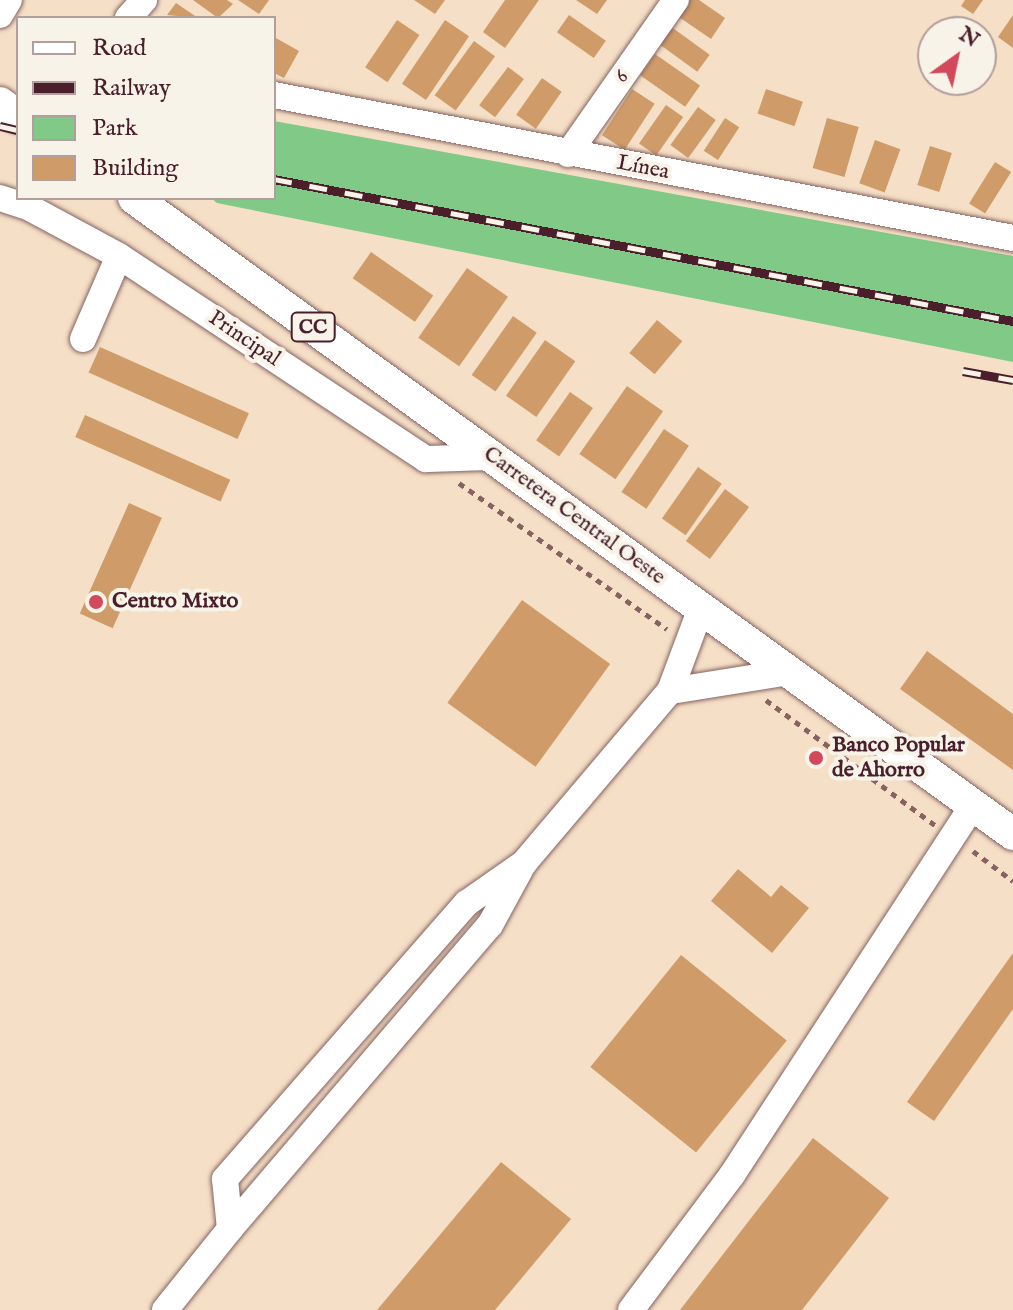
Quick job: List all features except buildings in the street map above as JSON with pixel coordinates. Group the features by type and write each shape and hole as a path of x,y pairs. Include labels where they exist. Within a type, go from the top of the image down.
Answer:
{"main road":[{"name":"Carretera Central Oeste","path":"137,200 1013,834"}],"street":[{"path":"0,15 9,0"},
{"path":"130,16 144,0"},
{"name":"6","path":"568,154 676,0"},
{"name":"Línea","path":"276,95 1013,238"},
{"name":"Principal","path":"0,198 30,208 119,256 426,459 491,457"},
{"path":"83,339 119,256"},
{"path":"165,1310 230,1229 490,925 524,863 670,691 701,608"},
{"path":"670,691 789,672"},
{"path":"631,1310 732,1175 973,806"},
{"path":"230,1229 225,1179 467,903 524,863"}],"green space":[{"path":"276,121 1013,256 1013,362 213,200 276,200"}],"railway":[{"path":"0,126 16,130"},
{"path":"276,179 1013,321"},
{"path":"963,371 1013,380"}],"place":[{"name":"Centro Mixto","path":"96,602"},
{"name":"Banco Popular de Ahorro","path":"816,758"}]}
